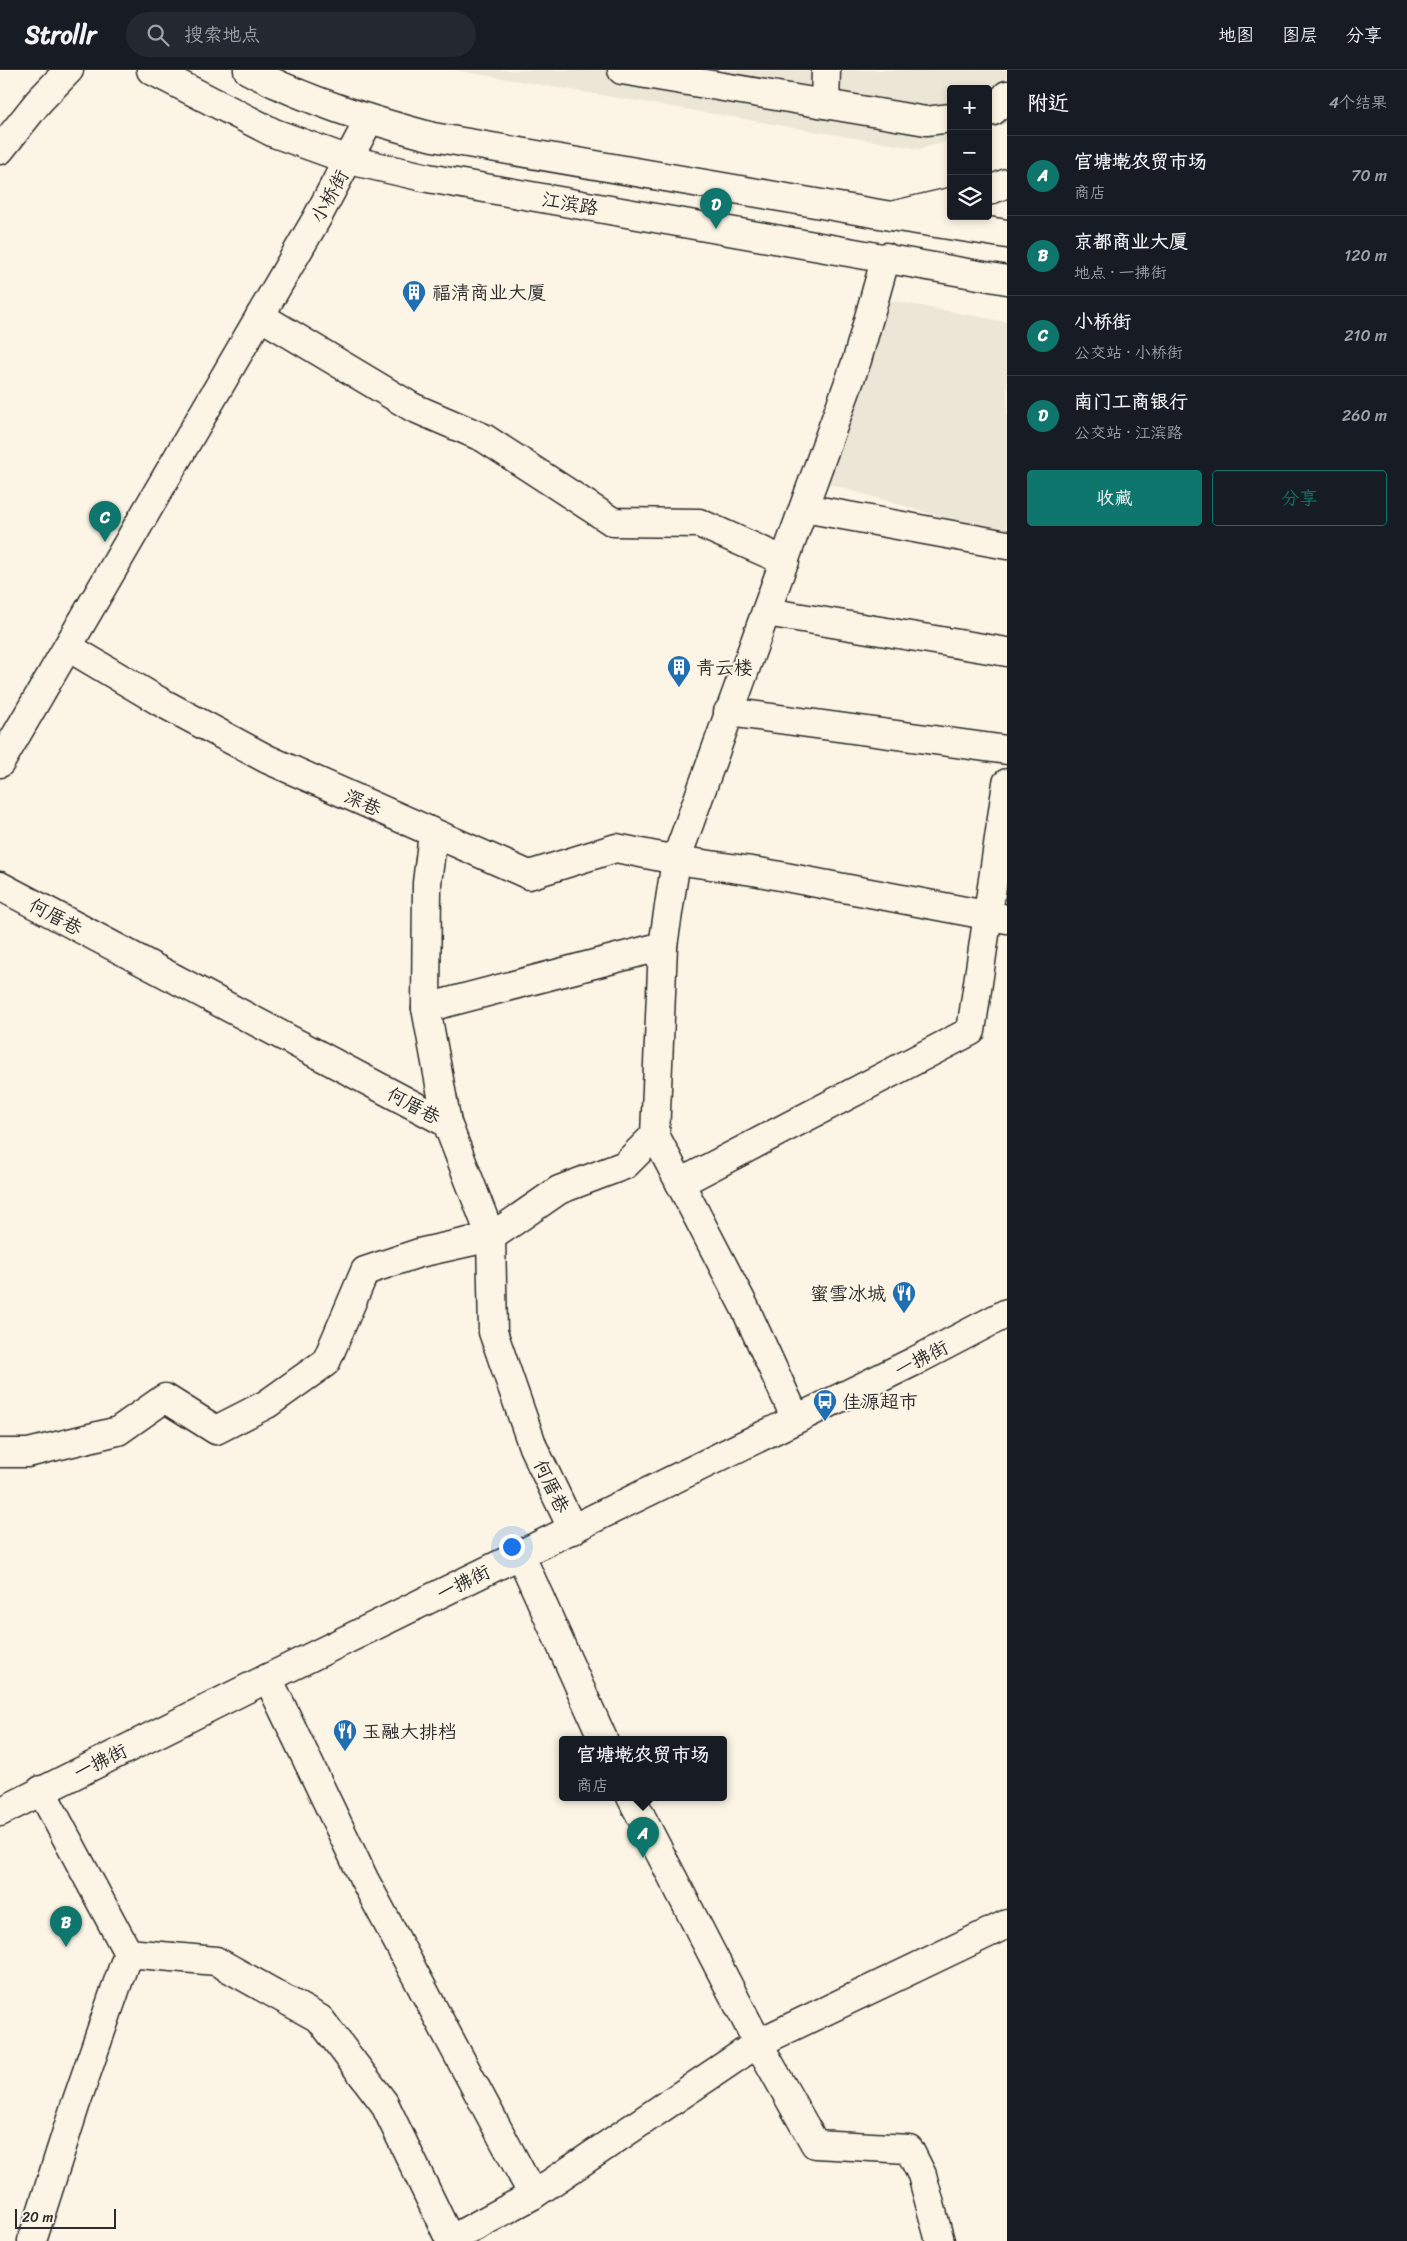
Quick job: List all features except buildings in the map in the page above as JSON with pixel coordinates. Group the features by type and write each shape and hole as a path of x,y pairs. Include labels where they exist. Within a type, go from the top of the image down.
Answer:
{"street":[{"path":"0,150 39,101 69,70"},
{"name":"江滨路","path":"151,70 274,133 349,160 428,178 886,257 1007,280"},
{"path":"622,70 926,121 947,118"},
{"path":"825,104 826,70"},
{"path":"256,73 294,93 368,120 433,136 891,216 1007,234"},
{"path":"992,111 1007,95"},
{"name":"小桥街","path":"0,763 260,316 349,160 368,120"},
{"path":"992,189 1007,183"},
{"path":"891,216 947,203"},
{"path":"796,1419 745,1308 655,1135 663,946 676,860 857,360 886,257"},
{"path":"260,316 412,407 484,438 613,522 699,523 785,561"},
{"path":"804,508 1007,545"},
{"path":"766,612 1007,652"},
{"name":"深巷","path":"68,647 158,701 267,759 529,876 616,848 676,860 759,872 997,918"},
{"path":"728,712 1007,750"},
{"path":"680,1183 971,1031 997,918 1007,783"},
{"path":"433,834 427,883 426,1008 447,1123"},
{"name":"何厝巷","path":"0,886 447,1123 491,1236 494,1332 533,1447 573,1530"},
{"path":"426,1008 663,946"},
{"path":"0,1453 28,1453 118,1431 164,1398 216,1430 267,1404 326,1362 365,1271 419,1253 491,1236 559,1190 625,1165 655,1135"},
{"name":"一拂街","path":"0,1812 268,1678 913,1362 1007,1313"},
{"path":"520,1554 602,1736"},
{"path":"268,1678 364,1879 533,2195"},
{"path":"32,2241 75,2106 128,1953 41,1790"},
{"path":"634,1801 758,2043 815,2144 909,2149 922,2175 940,2241"},
{"path":"128,1953 216,1961 320,2019 384,2103 450,2240 533,2195 758,2043 1007,1924"}],"shaded area":[{"path":"454,70 1007,70 1007,123 992,129 992,85 947,85 947,141 920,149"},
{"path":"888,300 1007,322 1007,536 826,483"}],"place":[{"name":"南门工商银行","path":"716,229"},
{"name":"福清商业大厦","path":"414,313"},
{"name":"小桥街","path":"105,542"},
{"name":"青云楼","path":"679,688"},
{"name":"蜜雪冰城","path":"904,1314"},
{"name":"佳源超市","path":"825,1422"},
{"name":"玉融大排档","path":"345,1752"},
{"name":"官塘墘农贸市场","path":"643,1858"},
{"name":"京都商业大厦","path":"66,1947"}]}
